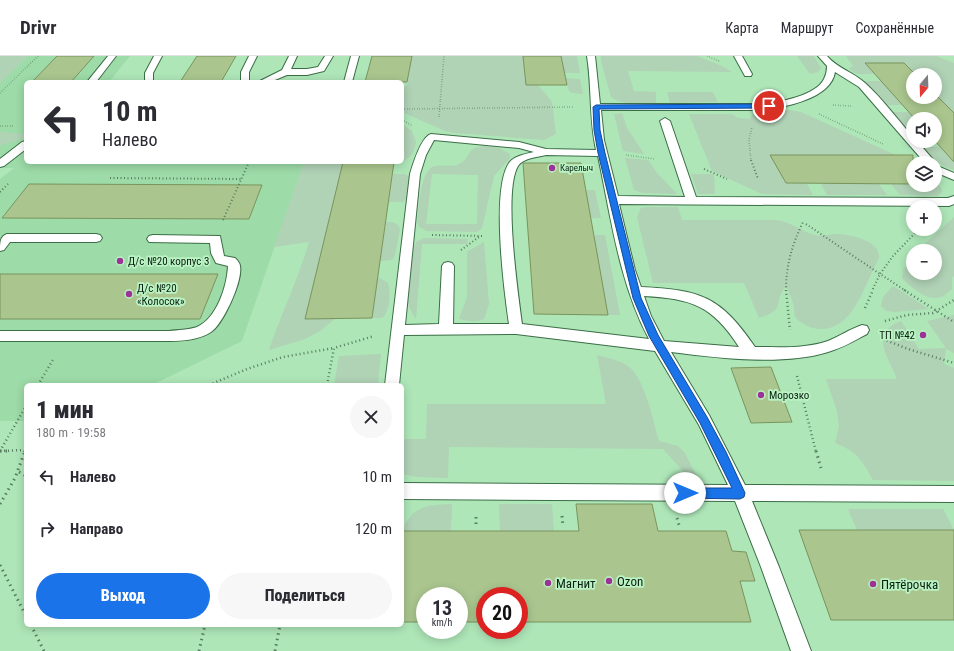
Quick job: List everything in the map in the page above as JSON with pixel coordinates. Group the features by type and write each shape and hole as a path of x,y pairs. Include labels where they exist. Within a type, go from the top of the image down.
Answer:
{"lane":[{"path":"93,80 112,56"},
{"path":"149,80 149,73 158,56"},
{"path":"244,80 244,73 253,56"},
{"path":"286,72 293,56"},
{"path":"267,80 286,72 307,72 321,69 329,56"},
{"path":"349,80 355,56"},
{"path":"591,56 595,76 597,130 601,153 635,291 644,316 659,345 704,420 740,493 770,567 801,651"},
{"path":"738,56 748,74"},
{"path":"822,56 831,66 857,80 924,156"},
{"path":"596,107 760,107 779,104 791,101 824,86 831,74 831,66"},
{"path":"665,121 692,200"},
{"path":"392,383 417,166 431,137 519,145 546,152 601,153"},
{"path":"0,164 24,146"},
{"path":"516,329 510,285 507,180 512,167 520,160 546,152"},
{"path":"942,171 954,177"},
{"path":"612,200 949,202 954,200"},
{"path":"0,247 7,238 96,238"},
{"path":"0,336 175,336 194,334 204,330 218,317 233,279 234,265 231,261 220,260 216,253 216,239 153,239"},
{"path":"446,329 448,266"},
{"path":"635,291 682,295 698,299 709,304 731,324 751,353"},
{"path":"398,330 516,329 698,350 751,353 777,353 823,348 839,342 862,330"},
{"path":"404,491 954,494"}],"path":[{"path":"0,93 38,56"},
{"path":"431,137 438,123 441,108 444,56"},
{"path":"791,101 883,108"},
{"path":"791,101 885,144"},
{"path":"404,109 512,106 596,107"},
{"path":"760,107 751,130 749,149 753,168 771,201"},
{"path":"216,239 248,164"},
{"path":"110,178 242,179"},
{"path":"408,235 508,236"},
{"path":"912,236 893,256 880,274 954,322"},
{"path":"862,330 896,317 933,313 954,300"},
{"path":"214,383 247,369 283,357 334,348 398,330"},
{"path":"862,330 908,349 954,363"},
{"path":"327,383 334,348"},
{"path":"0,451 24,409"},
{"path":"0,451 24,450"},
{"path":"0,504 12,488 24,456"},
{"path":"19,472 24,475"},
{"path":"0,565 24,612"},
{"path":"32,627 44,651"},
{"path":"199,651 205,627"},
{"path":"275,651 280,627"}],"shaded area":[{"path":"0,56 28,56 0,83"},
{"name":"Д/с №20 «Колосок»","path":"20,56 130,56 111,80 24,80 24,164 303,164 242,341 156,383 24,383 24,421 0,421 0,179 14,168 0,168 0,83 26,58"},
{"path":"412,56 523,56 526,85 538,85 552,102 556,134 544,140 445,131 404,113 404,86 407,86"},
{"path":"561,56 577,56 580,73 564,73"},
{"path":"601,56 697,56 722,66 732,72 628,71 634,91 656,92 656,103 627,103 611,97"},
{"path":"797,56 814,56 821,68 818,72 810,74"},
{"path":"846,56 936,56 954,63 954,113 942,101 942,68 909,68 904,63 866,63 875,74 864,74 851,71 849,68 853,66"},
{"path":"565,78 580,79 583,94 572,93 569,91"},
{"path":"864,81 881,81 903,105 885,105"},
{"path":"667,92 713,92 718,102 670,103"},
{"path":"789,110 801,112 906,160 894,155 771,155 786,183 807,184 813,195 762,194 712,171 689,114 732,114 738,118 749,119 753,114 776,114"},
{"path":"891,112 906,112 906,130"},
{"path":"622,113 627,128 644,154 623,151 614,114"},
{"path":"404,125 412,131 416,142 412,154 404,160"},
{"path":"0,132 24,134 24,137 18,140 0,145"},
{"path":"485,146 499,148 510,154 510,158 494,176 482,228 477,232 427,231 419,227 417,222 421,190 426,174 435,166 453,166 463,162 471,151 478,147","holes":["432,174 478,175 477,224 426,224"]},
{"path":"924,148 941,148 948,156 954,156 954,170 942,165 942,156 931,156"},
{"path":"625,158 648,160 657,173 677,194 643,193 634,190"},
{"path":"303,164 343,164 305,318 336,318 320,331 305,339 269,350 300,270 309,242 274,247"},
{"path":"393,174 404,174 409,176 409,190 407,197 403,202 389,202"},
{"path":"691,174 714,174 715,194 698,194"},
{"path":"821,184 879,184 887,195 827,195"},
{"path":"891,184 906,184 906,192 942,192 938,196 900,195"},
{"path":"586,190 595,190 601,218 590,218"},
{"path":"678,207 682,220 777,220 788,223 817,236 838,234 851,236 871,243 878,252 879,258 855,306 847,317 838,325 826,329 813,328 800,322 795,316 794,306 786,286 782,292 777,308 768,315 759,318 744,283 653,283 637,217 641,208"},
{"path":"954,217 954,276 952,278 952,289 945,295 936,298 925,296 902,278 903,270 906,266 906,280 942,280 942,244 925,244 933,236 942,236 942,228"},
{"path":"386,222 391,222 398,225 400,229 395,255 392,260 380,261"},
{"path":"594,235 605,235 620,315 608,315"},
{"path":"424,238 468,239 467,244 422,244 416,319 408,303 413,250 416,242"},
{"path":"484,242 489,304 484,319 468,321 459,319 467,297 467,252"},
{"path":"378,277 388,283 389,302 387,311 382,318 372,318"},
{"path":"893,286 929,309 894,312 886,311 881,306 883,297"},
{"path":"954,315 954,353 946,349 944,364 954,368 954,481 873,480 854,453 835,443 839,426 837,411 826,379 897,379 886,354 883,339 885,332 891,326 901,321 919,349 946,348 927,321"},
{"path":"381,354 378,383 334,383 339,356"},
{"path":"597,355 622,363 635,373 648,401 659,441 678,446 685,453 698,479 691,480 663,449 449,447 448,478 417,477 404,474 404,439 426,439 427,404 606,404"},
{"path":"452,504 451,531 404,531 406,522 417,511 427,506"},
{"path":"499,504 552,504 554,531 500,531"},
{"path":"848,509 943,509 954,530 857,530"}],"building":[{"path":"57,56 94,56 73,80 34,80"},
{"path":"197,56 236,56 222,80 181,80"},
{"path":"372,56 412,56 407,82 404,82 404,80 366,80"},
{"path":"523,56 561,56 567,85 526,85"},
{"path":"865,63 904,63 909,68 906,68 906,104 942,104 942,101 954,113 954,162 941,148 942,112 909,112"},
{"path":"770,155 913,155 906,156 906,184 786,183"},
{"path":"523,163 581,163 608,315 534,314"},
{"path":"343,164 394,164 372,318 305,319"},
{"path":"29,184 262,185 249,219 2,218"},
{"path":"0,274 218,274 200,319 0,319"},
{"name":"Морозко","path":"771,367 792,422 751,423 731,368"},
{"path":"576,504 652,504 658,531 726,531 732,551 746,552 755,581 740,581 751,622 528,622 528,587 476,587 476,622 468,622 468,587 416,587 416,622 404,622 404,531 579,531"},
{"path":"799,530 954,530 954,620 831,620"}],"place":[{"name":"Карелыч","path":"552,168"},
{"name":"Д/с №20 корпус 3","path":"120,261"},
{"name":"Д/с №20 «Колосок»","path":"129,294"},
{"name":"ТП №42","path":"923,335"},
{"name":"Морозко","path":"761,395"},
{"name":"Ozon","path":"609,581"},
{"name":"Магнит","path":"548,583"},
{"name":"Пятёрочка","path":"873,584"}],"route":[{"path":"685,493 740,493 704,420 654,336 637,298 601,153 597,130 596,107 769,106"}]}
